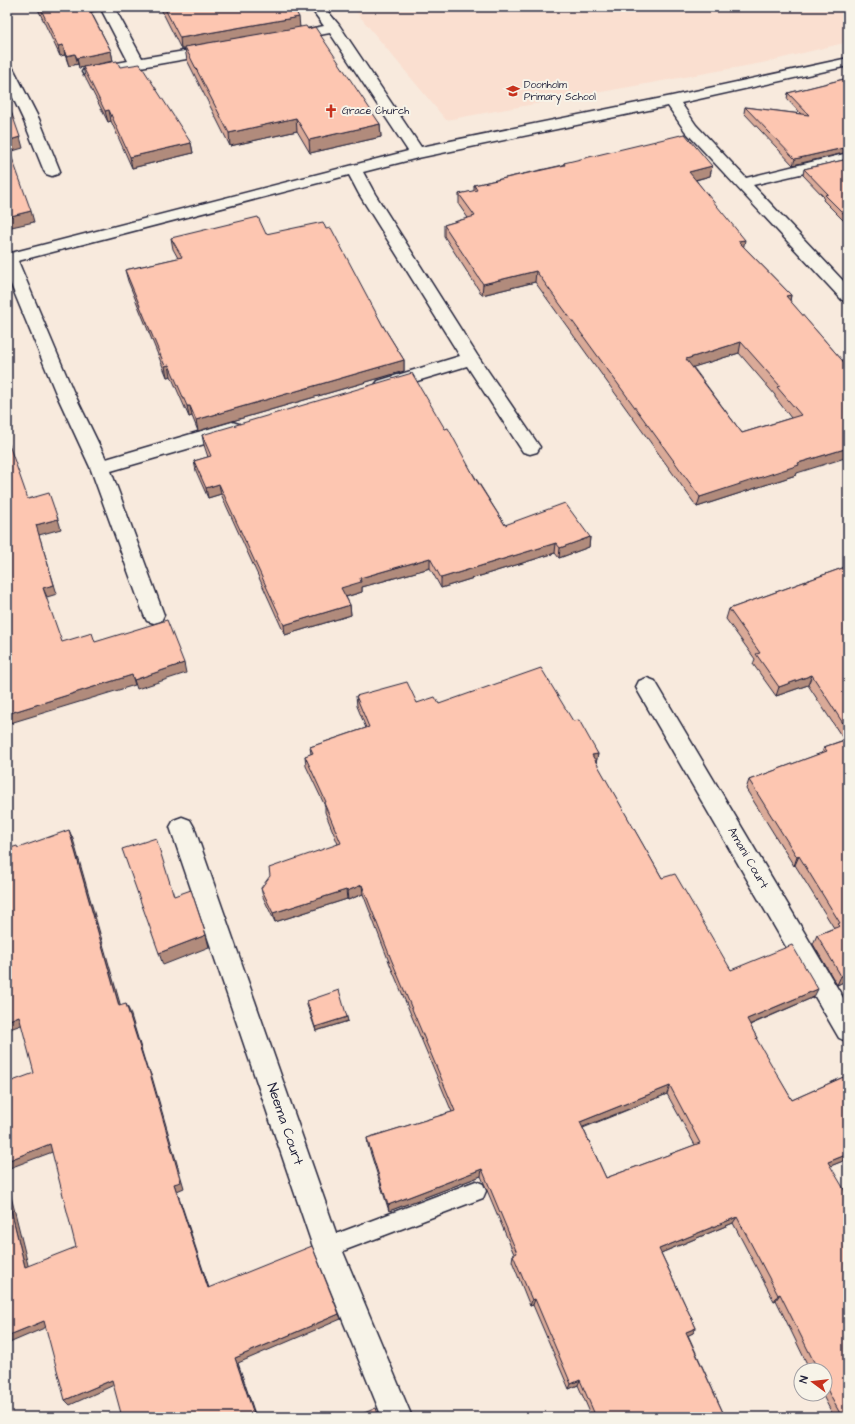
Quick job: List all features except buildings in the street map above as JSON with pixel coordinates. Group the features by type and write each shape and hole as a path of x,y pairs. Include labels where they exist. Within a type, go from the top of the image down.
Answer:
{"street":[{"path":"107,7 137,63"},
{"path":"317,7 334,28 417,153"},
{"path":"272,40 334,28"},
{"path":"86,72 225,48"},
{"path":"154,615 100,466 64,391 8,259 417,153 672,101 848,62"},
{"path":"7,70 31,119 52,171"},
{"path":"672,101 690,128 848,296"},
{"path":"743,183 848,158"},
{"path":"354,169 367,194 471,359 530,447"},
{"path":"366,390 471,359"},
{"path":"100,466 248,424"},
{"name":"Amani Court","path":"647,687 848,1030"},
{"name":"Neema Court","path":"182,827 327,1247 397,1417"}],"lane":[{"path":"327,1247 476,1191"}],"shaded area":[{"name":"Doonholm Primary School","path":"352,7 848,7 848,42 762,63 446,120"}],"place":[{"name":"Doonholm Primary School","path":"513,91"},
{"name":"Grace Church","path":"331,111"}]}
